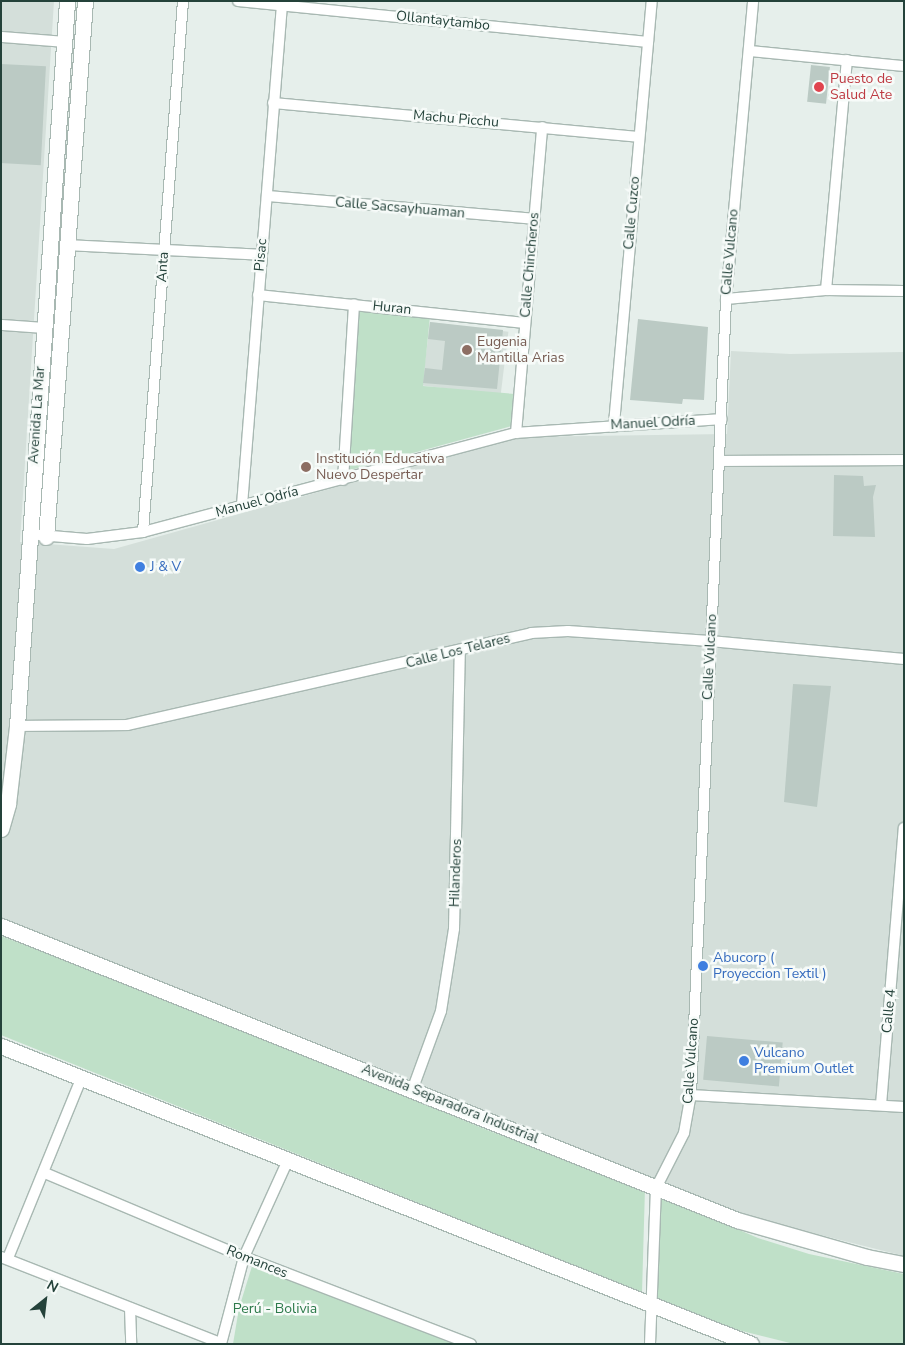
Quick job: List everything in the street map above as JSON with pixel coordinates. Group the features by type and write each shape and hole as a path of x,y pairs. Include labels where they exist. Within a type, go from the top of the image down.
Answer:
{"main road":[{"name":"Avenida La Mar","path":"1,829 8,804 18,726 28,534 67,1"},
{"name":"Avenida La Mar","path":"46,537 84,1"},
{"name":"Avenida Separadora Industrial","path":"1,926 414,1088 656,1188 784,1235 904,1264"},
{"path":"1,1046 651,1306 751,1344"}],"street":[{"name":"Anta","path":"143,532 182,1"},
{"name":"Ollantaytambo","path":"238,1 648,42"},
{"name":"Calle Cuzco","path":"614,424 638,137 652,1"},
{"name":"Calle Vulcano","path":"650,1344 656,1188 684,1133 691,1095 726,299 750,51 753,1"},
{"name":"Pisac","path":"242,505 282,5"},
{"path":"1,37 64,42"},
{"path":"750,51 904,66"},
{"path":"826,290 847,60"},
{"name":"Machu Picchu","path":"273,103 638,137"},
{"name":"Calle Chincheros","path":"516,433 542,127"},
{"name":"Calle Sacsayhuaman","path":"267,196 534,219"},
{"path":"66,245 261,256"},
{"path":"726,299 826,290 904,291"},
{"name":"Huran","path":"258,295 525,322"},
{"path":"344,480 354,304"},
{"path":"1,325 43,328"},
{"name":"Manuel Odría","path":"28,534 46,537 103,538 143,532 516,433 614,424 722,418"},
{"path":"720,461 904,460"},
{"name":"Calle Los Telares","path":"18,726 126,725 460,652 531,633 568,631 710,641 904,659"},
{"name":"Hilanderos","path":"414,1088 441,1011 454,929 460,652"},
{"name":"Calle 4","path":"881,1105 904,828"},
{"path":"82,1077 45,1173 4,1258 221,1344 244,1257 288,1160"},
{"path":"691,1095 904,1107"},
{"name":"Romances","path":"45,1173 244,1257 471,1344"},
{"path":"130,1308 131,1344"}],"shaded area":[{"path":"1,1 54,1 20,542 114,549 515,437 727,434 731,351 790,354 904,352 904,1256 753,1218 240,1012 1,921"},
{"name":"Eugenia Mantilla Arias","path":"430,322 508,332 501,395 422,386"}],"green space":[{"path":"358,308 430,316 423,386 515,394 512,426 347,471"},
{"path":"1,936 195,1010 492,1132 645,1188 642,1293 1,1035"},
{"path":"660,1196 758,1238 809,1254 904,1274 904,1344 794,1344 738,1330 656,1300"},
{"name":"Perú - Bolivia","path":"253,1263 453,1344 233,1344 239,1308"}],"building":[{"path":"1,64 46,66 41,165 1,163"},
{"name":"Puesto de Salud Ate","path":"811,65 830,67 826,104 807,102"},
{"path":"638,319 708,327 704,400 683,399 682,404 630,400"},
{"name":"Eugenia Mantilla Arias","path":"430,322 503,330 497,389 423,383 425,368 442,370 445,341 428,339"},
{"path":"834,475 863,476 864,486 876,485 873,497 875,537 833,536"},
{"path":"793,684 831,686 817,807 784,802"},
{"name":"Vulcano Premium Outlet","path":"707,1036 783,1043 779,1086 703,1080"}],"place":[{"name":"Puesto de Salud Ate","path":"819,87"},
{"name":"Eugenia Mantilla Arias","path":"467,350"},
{"name":"Institución Educativa Nuevo Despertar","path":"306,467"},
{"name":"J & V","path":"140,567"},
{"name":"Abucorp ( Proyeccion Textil )","path":"703,966"},
{"name":"Vulcano Premium Outlet","path":"744,1061"}]}
